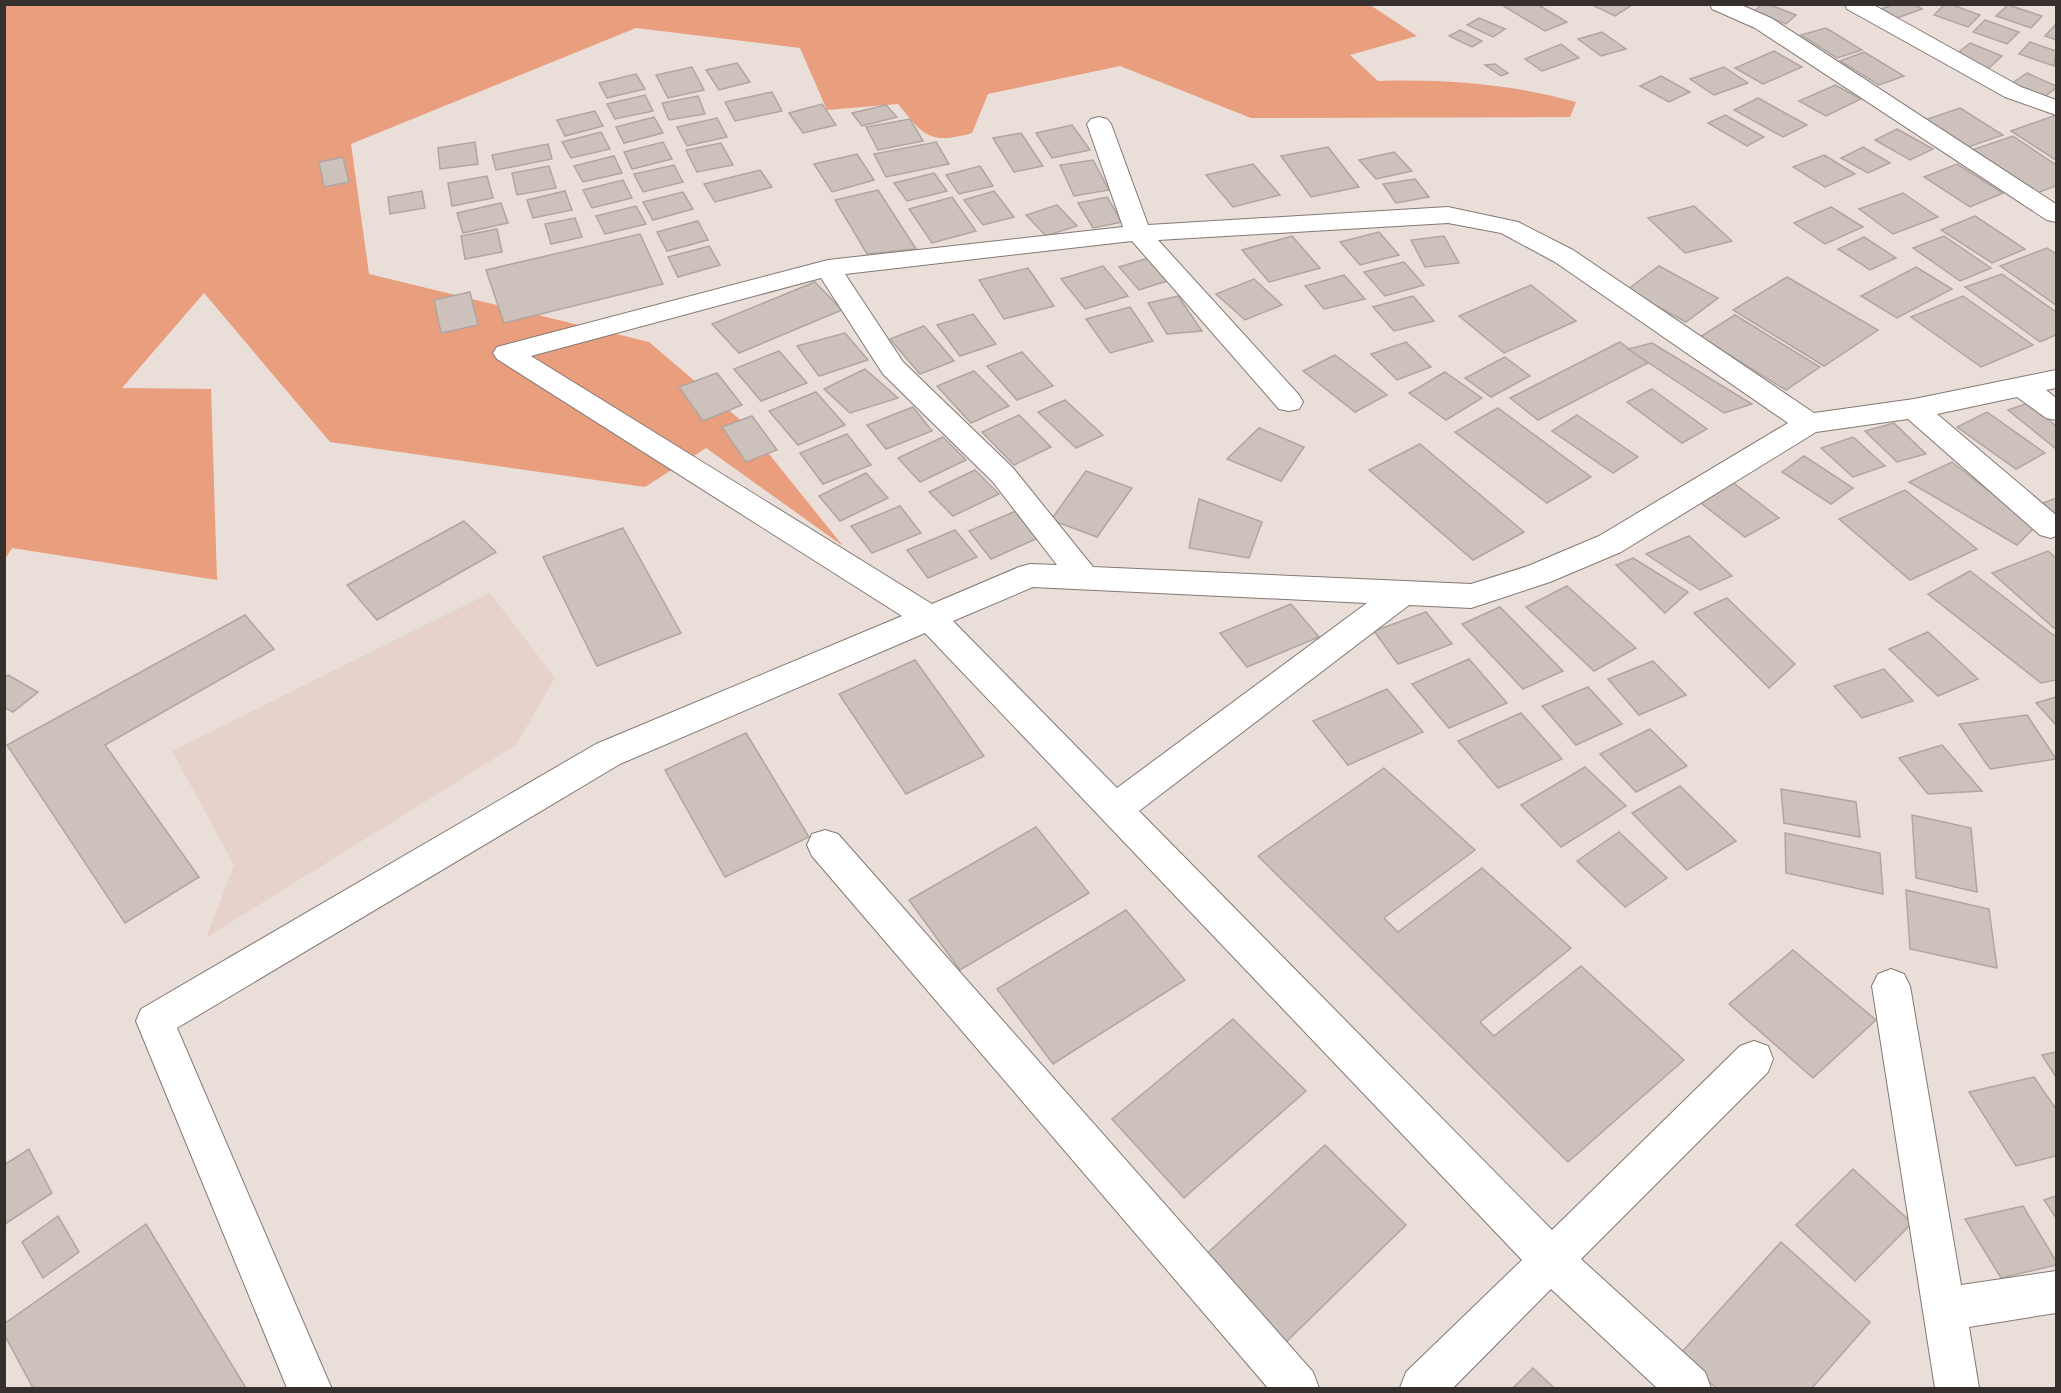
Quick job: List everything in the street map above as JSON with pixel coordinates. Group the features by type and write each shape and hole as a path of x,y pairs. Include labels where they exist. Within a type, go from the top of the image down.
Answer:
{"street":[{"path":"1720,4 1763,23 2056,215"},
{"path":"1855,4 2013,92 2056,108"},
{"path":"1099,123 1138,233 1289,402"},
{"path":"1689,1389 1552,1261 930,618 507,353 828,268 1138,233 1448,215 1509,227 1564,256 1809,423"},
{"path":"828,268 893,368 1003,475 1085,578"},
{"path":"309,1387 155,1021 608,754 1030,575 1471,596 1539,574 1610,544 1809,423 1914,409 2056,379"},
{"path":"2021,386 2056,411"},
{"path":"1914,409 2051,527"},
{"path":"1115,809 1401,593"},
{"path":"825,845 1297,1389"},
{"path":"1891,986 1957,1389"},
{"path":"1422,1389 1754,1059"},
{"path":"1943,1308 2056,1293"}],"shaded area":[{"path":"5,5 1370,5 1417,36 1350,55 1378,81 1478,84 1528,91 1576,102 1570,117 1251,118 1120,66 988,94 972,133 958,137 937,138 915,124 898,104 827,110 800,48 636,28 351,144 369,274 649,342 744,423 843,546 706,448 645,487 330,442 204,293 122,388 211,389 217,580 12,548 5,559"},
{"path":"490,593 555,678 516,745 206,938 234,865 172,751"}],"building":[{"path":"1537,4 1567,22 1545,31 1502,5"},
{"path":"1595,4 1632,5 1615,16 1594,6"},
{"path":"1763,4 1796,15 1786,24 1754,11"},
{"path":"1895,4 1914,4 1922,9 1897,18 1881,9"},
{"path":"1945,4 1980,15 1968,27 1934,15"},
{"path":"2008,5 2042,16 2031,28 1996,16"},
{"path":"1479,18 1505,29 1493,37 1467,25"},
{"path":"1985,20 2019,32 2007,44 1973,32"},
{"path":"2056,24 2056,40 2045,36"},
{"path":"1826,28 1862,50 1837,58 1801,35"},
{"path":"1460,30 1482,41 1472,47 1449,36"},
{"path":"1602,32 1626,49 1601,56 1578,39"},
{"path":"2030,42 2056,51 2054,66 2019,54"},
{"path":"1970,43 2002,56 1988,69 1954,56"},
{"path":"1561,44 1579,58 1542,71 1525,59"},
{"path":"1774,51 1802,67 1763,84 1735,68"},
{"path":"1864,52 1904,76 1879,85 1840,61"},
{"path":"737,63 750,82 719,90 706,70"},
{"path":"1495,64 1508,73 1501,76 1485,65"},
{"path":"692,67 704,90 668,98 656,75"},
{"path":"1724,67 1748,83 1714,95 1690,79"},
{"path":"2027,73 2056,88 2044,97 2012,83"},
{"path":"636,74 645,89 607,98 599,83"},
{"path":"1661,76 1690,92 1669,102 1640,86"},
{"path":"1835,85 1861,99 1826,116 1799,101"},
{"path":"772,92 782,111 735,121 725,102"},
{"path":"645,95 653,111 615,119 607,104"},
{"path":"698,96 705,114 669,120 662,103"},
{"path":"1758,98 1807,125 1783,137 1734,110"},
{"path":"822,104 836,125 803,133 789,113"},
{"path":"886,105 897,117 862,126 852,113"},
{"path":"1960,108 2003,135 1968,147 1925,120"},
{"path":"595,111 603,126 565,136 557,120"},
{"path":"1725,115 1764,137 1747,146 1708,123"},
{"path":"2056,115 2056,160 2011,131"},
{"path":"654,117 663,133 624,143 616,127"},
{"path":"717,118 727,137 687,146 677,127"},
{"path":"910,119 923,141 878,150 866,127"},
{"path":"1072,125 1090,150 1052,158 1036,133"},
{"path":"1897,129 1933,149 1910,160 1875,140"},
{"path":"601,132 610,149 571,158 562,142"},
{"path":"1021,133 1043,166 1014,172 993,138"},
{"path":"2013,136 2056,165 2056,186 2034,194 1969,151"},
{"path":"475,142 478,164 440,169 438,148"},
{"path":"663,142 672,159 632,169 624,152"},
{"path":"936,142 949,164 886,177 874,154"},
{"path":"721,143 733,165 697,172 686,150"},
{"path":"548,144 552,159 496,170 492,155"},
{"path":"1328,147 1359,187 1311,197 1281,156"},
{"path":"1863,147 1890,163 1868,173 1841,158"},
{"path":"1394,152 1412,171 1376,179 1359,160"},
{"path":"857,154 874,180 832,192 814,164"},
{"path":"1824,155 1855,174 1825,187 1793,167"},
{"path":"614,156 622,173 583,182 574,166"},
{"path":"343,157 349,182 324,187 319,162"},
{"path":"1093,160 1109,190 1074,196 1060,165"},
{"path":"1253,164 1280,195 1233,207 1206,175"},
{"path":"1957,164 2003,193 1970,207 1924,177"},
{"path":"674,165 683,182 643,192 634,174"},
{"path":"549,166 556,188 517,195 512,173"},
{"path":"980,166 993,186 959,194 946,175"},
{"path":"760,170 772,187 715,202 704,184"},
{"path":"934,173 947,191 907,201 894,183"},
{"path":"487,176 493,198 452,206 448,183"},
{"path":"1415,179 1429,197 1396,203 1383,184"},
{"path":"623,180 632,198 592,208 583,190"},
{"path":"878,190 916,249 867,254 835,200"},
{"path":"422,191 425,208 390,214 388,197"},
{"path":"565,191 572,210 533,218 527,200"},
{"path":"994,191 1014,217 983,225 964,200"},
{"path":"683,192 693,209 653,220 643,202"},
{"path":"1903,193 1938,217 1893,234 1859,209"},
{"path":"952,197 976,231 932,243 909,209"},
{"path":"1107,197 1122,222 1093,228 1078,203"},
{"path":"501,203 508,223 463,233 457,213"},
{"path":"1057,205 1077,226 1046,236 1026,215"},
{"path":"636,206 646,224 605,234 596,216"},
{"path":"1694,206 1732,241 1685,253 1648,218"},
{"path":"1831,207 1863,227 1825,244 1794,223"},
{"path":"1975,216 2025,249 1992,263 1941,230"},
{"path":"575,218 582,237 551,244 545,224"},
{"path":"698,221 708,240 667,251 657,232"},
{"path":"497,229 502,252 465,259 461,236"},
{"path":"1379,232 1399,255 1360,265 1340,242"},
{"path":"640,234 663,284 504,323 486,270"},
{"path":"1292,236 1320,268 1269,282 1242,250"},
{"path":"1444,236 1459,263 1425,267 1411,240"},
{"path":"1944,236 1991,268 1960,281 1913,248"},
{"path":"1864,237 1896,258 1870,270 1838,249"},
{"path":"709,246 720,265 678,277 668,257"},
{"path":"2047,248 2056,254 2056,305 2000,266"},
{"path":"1148,258 1167,281 1139,290 1119,267"},
{"path":"1404,262 1424,285 1385,296 1364,272"},
{"path":"1103,266 1128,296 1085,309 1061,279"},
{"path":"1659,266 1718,298 1686,322 1627,290"},
{"path":"1916,267 1952,289 1897,318 1861,296"},
{"path":"1028,268 1054,306 1004,319 979,280"},
{"path":"2002,274 2056,312 2056,335 2040,342 1965,287"},
{"path":"1344,275 1365,299 1324,309 1305,286"},
{"path":"1787,277 1878,330 1824,366 1733,310"},
{"path":"1254,279 1282,305 1245,320 1216,294"},
{"path":"815,282 842,310 739,353 712,324"},
{"path":"1531,285 1576,321 1504,353 1459,316"},
{"path":"470,292 478,325 441,333 434,300"},
{"path":"1178,296 1202,331 1167,334 1148,303"},
{"path":"1413,296 1434,321 1394,331 1373,307"},
{"path":"1963,296 2033,345 1981,367 1911,317"},
{"path":"1130,307 1153,341 1110,353 1086,319"},
{"path":"973,314 996,344 960,356 937,325"},
{"path":"1735,315 1820,367 1786,390 1700,337"},
{"path":"924,326 954,361 920,374 890,339"},
{"path":"845,333 868,360 819,376 797,346"},
{"path":"1406,342 1431,367 1397,380 1371,354"},
{"path":"1620,342 1648,363 1538,420 1510,398"},
{"path":"1652,343 1752,404 1724,413 1628,349"},
{"path":"779,351 807,383 761,401 734,369"},
{"path":"1022,352 1053,386 1017,400 987,366"},
{"path":"1335,355 1387,395 1355,412 1303,371"},
{"path":"1505,357 1530,376 1491,397 1465,378"},
{"path":"865,369 898,398 850,413 824,389"},
{"path":"974,371 1009,406 971,423 937,386"},
{"path":"1445,372 1482,398 1446,420 1409,393"},
{"path":"717,373 742,405 703,421 679,387"},
{"path":"1652,389 1707,429 1682,443 1627,402"},
{"path":"816,392 845,425 798,445 769,411"},
{"path":"1065,400 1103,435 1076,448 1038,412"},
{"path":"2028,403 2056,426 2056,449 2008,410"},
{"path":"913,407 932,431 886,449 867,425"},
{"path":"1498,408 1591,477 1547,503 1455,432"},
{"path":"1987,412 2045,453 2016,469 1957,427"},
{"path":"1019,415 1051,447 1014,465 982,432"},
{"path":"1577,415 1638,457 1613,473 1552,431"},
{"path":"752,416 777,450 746,462 722,427"},
{"path":"1894,423 1926,454 1897,462 1865,431"},
{"path":"1259,428 1304,447 1281,481 1227,459"},
{"path":"847,434 871,465 823,484 800,453"},
{"path":"943,437 966,460 920,482 898,458"},
{"path":"1853,437 1885,466 1853,477 1821,448"},
{"path":"1420,444 1524,532 1473,560 1369,470"},
{"path":"1804,456 1853,488 1831,504 1782,472"},
{"path":"1952,462 2035,527 2017,545 1909,482"},
{"path":"975,470 999,494 953,516 929,492"},
{"path":"1086,471 1132,488 1097,537 1051,520"},
{"path":"866,473 888,498 840,521 819,496"},
{"path":"1727,478 1779,518 1745,537 1693,497"},
{"path":"1905,490 1977,549 1910,580 1839,519"},
{"path":"2056,498 2056,524 2035,506"},
{"path":"1199,499 1262,522 1249,558 1189,548"},
{"path":"900,506 921,533 872,553 851,526"},
{"path":"1016,511 1038,538 991,559 969,531"},
{"path":"464,521 496,552 377,620 347,585"},
{"path":"623,528 681,633 597,666 543,557"},
{"path":"955,530 977,557 928,578 907,550"},
{"path":"1689,536 1732,576 1700,590 1646,554"},
{"path":"2048,551 2056,558 2056,627 2054,628 1992,573"},
{"path":"1633,558 1688,592 1665,613 1616,565"},
{"path":"1970,571 2056,637 2056,680 2041,683 1928,594"},
{"path":"1567,586 1636,648 1594,671 1526,607"},
{"path":"1727,598 1795,664 1769,688 1694,613"},
{"path":"1291,604 1319,637 1247,667 1220,633"},
{"path":"1500,607 1563,671 1523,689 1462,624"},
{"path":"1426,612 1452,644 1398,664 1374,631"},
{"path":"245,615 274,649 105,745 199,877 125,923 7,745"},
{"path":"1928,632 1978,679 1938,696 1889,649"},
{"path":"1469,659 1507,703 1449,728 1412,684"},
{"path":"915,660 984,756 906,794 839,694"},
{"path":"1653,661 1686,695 1639,715 1608,679"},
{"path":"1884,669 1913,701 1862,718 1834,686"},
{"path":"8,675 38,692 13,712 4,707 4,678"},
{"path":"1588,687 1622,724 1576,745 1542,706"},
{"path":"1387,689 1423,732 1348,765 1313,721"},
{"path":"2056,697 2056,725 2036,703"},
{"path":"1521,713 1562,759 1498,788 1458,741"},
{"path":"2027,715 2056,759 1990,769 1959,724"},
{"path":"1650,729 1687,766 1636,792 1600,754"},
{"path":"746,733 809,837 725,877 665,770"},
{"path":"1942,745 1982,791 1928,794 1899,758"},
{"path":"1585,767 1626,806 1561,847 1521,805"},
{"path":"1384,768 1475,850 1384,918 1398,932 1482,868 1571,948 1480,1022 1494,1036 1581,966 1684,1060 1568,1162 1258,856"},
{"path":"1680,786 1736,841 1687,870 1632,813"},
{"path":"1781,789 1856,802 1860,837 1784,823"},
{"path":"1912,815 1971,828 1977,892 1916,878"},
{"path":"1036,827 1089,893 960,970 909,900"},
{"path":"1619,832 1667,878 1625,907 1577,861"},
{"path":"1785,833 1880,853 1883,894 1786,873"},
{"path":"1906,890 1989,909 1997,968 1910,949"},
{"path":"1126,910 1185,980 1053,1064 997,989"},
{"path":"1793,950 1876,1020 1813,1078 1729,1004"},
{"path":"1233,1019 1306,1091 1184,1198 1112,1119"},
{"path":"2056,1052 2056,1077 2042,1055"},
{"path":"2034,1077 2056,1109 2056,1156 2016,1166 1969,1092"},
{"path":"1325,1145 1406,1225 1283,1345 1202,1258"},
{"path":"29,1149 52,1193 5,1224 4,1165"},
{"path":"1853,1169 1912,1223 1855,1281 1796,1225"},
{"path":"2056,1196 2056,1218 2044,1200"},
{"path":"2023,1206 2056,1261 2056,1265 2001,1278 1965,1219"},
{"path":"58,1216 79,1252 43,1278 22,1242"},
{"path":"146,1224 246,1388 33,1388 4,1334 4,1324"},
{"path":"1781,1242 1870,1322 1812,1388 1716,1388 1680,1354"},
{"path":"1533,1368 1554,1388 1513,1388"}]}
